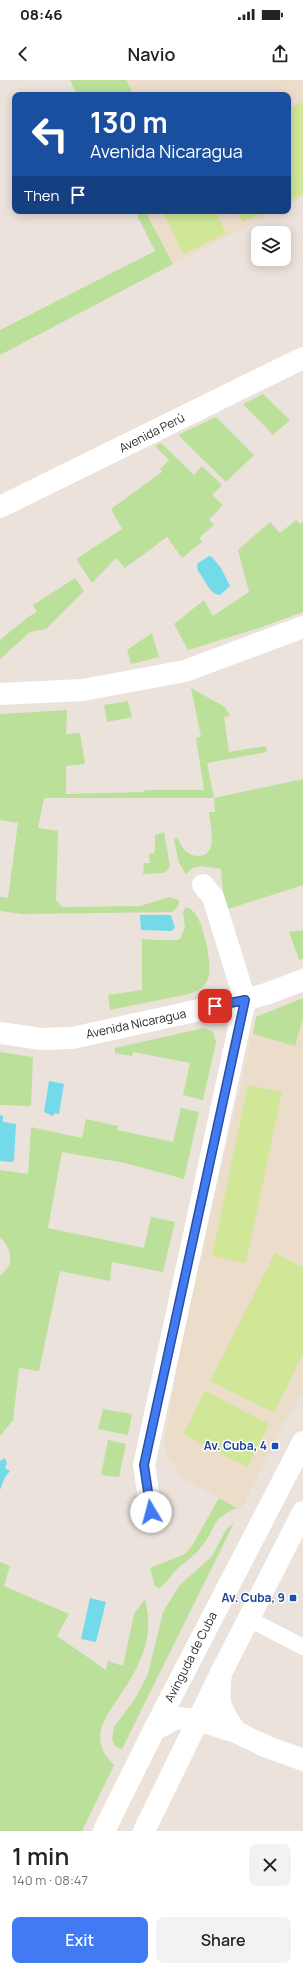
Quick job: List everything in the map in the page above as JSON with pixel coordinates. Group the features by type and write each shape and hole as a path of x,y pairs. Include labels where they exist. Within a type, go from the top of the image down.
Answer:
{"street":[{"name":"Avenida Perú","path":"0,507 303,358"},
{"path":"0,694 83,690 185,671 303,627"},
{"path":"151,1512 144,1465 245,1000 213,898 203,885"},
{"name":"Avenida Nicaragua","path":"0,1033 41,1039 72,1038 245,1000 269,993 303,980"},
{"name":"Avinguda de Cuba","path":"104,1831 154,1730 303,1442"},
{"path":"144,1831 221,1673 303,1512"},
{"path":"221,1673 218,1697 222,1712 236,1732"},
{"path":"154,1730 176,1718 198,1720 236,1732 265,1746 303,1760"}],"lane":[{"path":"249,1619 303,1647"}],"shaded area":[{"path":"78,80 303,80 303,197 291,203 291,92 84,92"},
{"path":"147,214 271,214 173,264"},
{"path":"303,998 303,1393 284,1422 241,1510 184,1479 169,1459 164,1445 180,1349 256,1017"}],"green space":[{"path":"70,80 126,80 132,92 76,92"},
{"path":"303,102 303,194 291,200 291,108"},
{"path":"136,214 147,214 173,264 0,355 0,330 155,251"},
{"path":"164,214 216,214 226,233 184,254"},
{"path":"239,214 258,214 243,222"},
{"path":"263,394 290,420 273,435 243,404"},
{"path":"216,417 254,455 226,482 178,435"},
{"path":"161,443 194,475 202,466 222,485 212,495 223,505 209,520 214,525 199,538 202,542 182,558 167,537 125,568 116,558 92,583 76,559 122,529 111,509 162,472 160,469 169,460 155,446"},
{"path":"296,520 300,524 303,522 303,612 259,628 188,650 174,624 204,600 213,616 249,592 238,550 270,522 280,533"},
{"path":"75,578 84,591 46,629 30,632 0,659 0,640 28,617 37,612 33,605"},
{"path":"152,633 159,657 131,664 127,650"},
{"path":"191,688 225,707 230,716 224,717 229,752 266,746 267,752 207,763 214,798 44,798 38,828 58,831 56,900 62,907 140,906 169,897 179,900 179,904 173,912 22,914 0,911 0,897 8,898 18,823 0,820 0,714 67,710 66,734 80,733 85,764 66,766 66,794 144,792 145,790 204,790 196,738 201,737"},
{"path":"128,701 132,717 107,722 104,705"},
{"path":"303,779 303,885 228,909 223,893 221,869 201,866 193,868 186,874 179,863 174,840 176,837 182,847 188,853 193,855 199,856 209,851 212,831 209,812 215,812 214,798"},
{"path":"164,832 170,866 167,871 163,873 143,874 144,863 150,863 149,854 153,854 155,850 155,835"},
{"path":"186,907 192,910 199,920 205,937 209,956 209,973 208,979 204,985 189,994 110,1010 108,995 142,990 142,939 180,939 185,927 183,912"},
{"path":"303,930 303,959 299,960 289,932"},
{"path":"303,998 303,1018 295,1046 253,1034 256,1017"},
{"path":"204,1028 213,1032 216,1042 203,1100 183,1095 190,1063 133,1052 132,1056 115,1053 115,1048"},
{"path":"0,1052 33,1057 31,1106 0,1105"},
{"path":"248,1085 282,1092 246,1263 212,1256"},
{"path":"181,1108 199,1112 184,1179 125,1163 62,1152 48,1228 144,1248 151,1217 175,1222 163,1272 112,1262 110,1281 60,1271 39,1371 19,1368 13,1420 0,1436 0,1276 10,1263 10,1253 3,1240 0,1238 0,1170 28,1174 31,1127 82,1138 86,1119 118,1126 117,1130 173,1142"},
{"path":"275,1253 303,1267 303,1354 274,1413 210,1381"},
{"path":"205,1391 269,1424 247,1467 183,1434"},
{"path":"103,1409 132,1414 128,1435 98,1429"},
{"path":"108,1440 126,1444 119,1477 101,1475"},
{"path":"219,1498 237,1508 228,1512 217,1521 210,1535 199,1550 176,1570 160,1588 155,1586 150,1568 185,1554 192,1546"},
{"path":"234,1523 122,1749 115,1746 112,1739 114,1727 135,1699 148,1674 163,1612 179,1586 212,1556 227,1528"},
{"path":"0,1562 10,1566 4,1586 69,1614 57,1636 106,1670 108,1661 123,1666 134,1614 145,1599 148,1624 144,1650 138,1666 105,1718 100,1736 101,1745 106,1755 114,1765 82,1831 0,1831"}],"water":[{"path":"209,556 212,557 221,568 230,586 220,595 216,594 210,589 198,571 197,564"},
{"path":"140,915 171,915 175,928 171,931 141,930"},
{"path":"49,1081 64,1084 59,1114 55,1113 53,1116 44,1112"},
{"path":"0,1115 3,1116 3,1122 16,1124 14,1160 12,1162 0,1161"},
{"path":"5,1458 7,1463 5,1468 10,1471 5,1477 0,1490 0,1461"},
{"path":"90,1598 106,1602 96,1642 81,1639"}],"place":[{"name":"Av. Cuba, 4","path":"275,1446"},
{"name":"Av. Cuba, 9","path":"293,1598"}],"route":[{"path":"151,1512 144,1465 245,1000 215,1006"}]}
